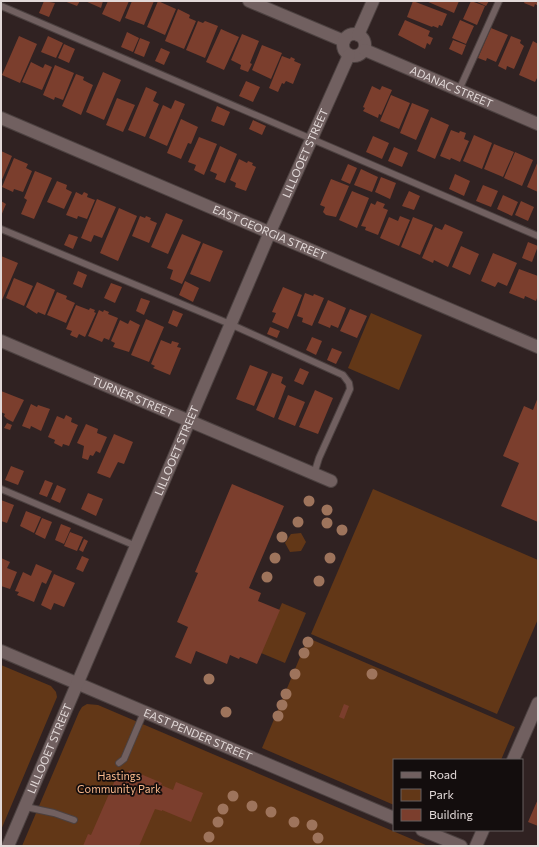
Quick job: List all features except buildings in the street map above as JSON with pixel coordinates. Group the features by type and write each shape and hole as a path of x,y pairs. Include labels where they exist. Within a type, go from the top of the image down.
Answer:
{"street":[{"path":"358,35 373,1"},
{"path":"253,2 344,40"},
{"path":"351,34 358,35 365,42 364,50 360,55 349,55 343,47 344,40 351,34"},
{"name":"ADANAC STREET","path":"364,50 538,124"},
{"name":"LILLOOET STREET","path":"8,846 26,807 230,324 349,55"},
{"name":"EAST GEORGIA STREET","path":"1,118 538,347"},
{"name":"TURNER STREET","path":"1,341 331,481"},
{"name":"EAST PENDER STREET","path":"1,651 393,818"},
{"path":"514,759 535,717 538,703"},
{"path":"424,831 461,846"},
{"path":"476,846 483,831"}],"lane":[{"path":"459,90 499,1"},
{"path":"1,6 538,236"},
{"path":"1,229 230,324 340,373 346,378 350,389 319,458 314,474"},
{"path":"1,489 136,546"},
{"path":"119,763 124,759 144,712"},
{"path":"26,807 54,813 74,820"}],"green space":[{"path":"371,313 422,335 399,390 348,368"},
{"path":"373,489 538,560 538,619 497,714 311,634"},
{"path":"301,533 306,542 301,551 290,552 285,543 291,534"},
{"path":"282,603 306,613 285,663 261,653"},
{"path":"308,638 515,727 501,759 393,759 393,805 262,748"},
{"path":"1,665 51,686 56,692 57,697 1,830"},
{"name":"Hastings Community Park","path":"87,704 98,705 428,846 22,846 79,712 82,707"}]}
